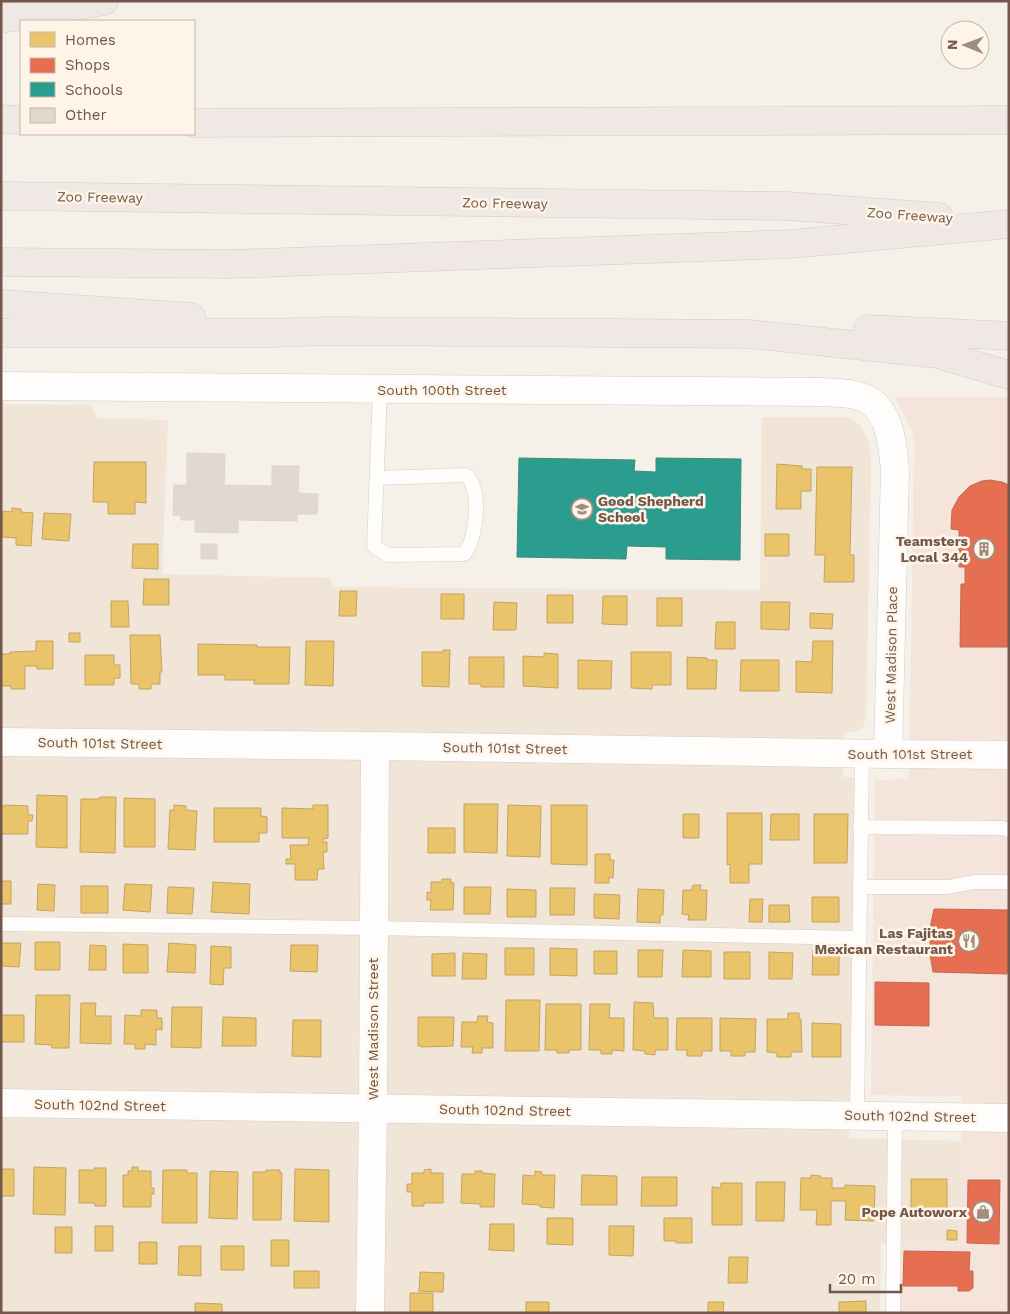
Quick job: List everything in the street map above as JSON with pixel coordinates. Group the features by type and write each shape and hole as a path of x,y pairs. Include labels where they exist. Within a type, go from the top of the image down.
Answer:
{"highway":[{"path":"1,19 104,1"},
{"path":"1,119 20,120"},
{"path":"195,123 1009,120"},
{"name":"Zoo Freeway","path":"1,196 788,206 1009,223"},
{"path":"1,262 230,264 791,244 1009,223"},
{"path":"1,304 178,316 327,332"},
{"path":"750,334 801,326 1009,336"},
{"path":"1,333 750,334 938,354 1009,375"}],"street":[{"name":"South 100th Street","path":"1,386 822,392 855,395 868,400 878,410"},
{"name":"West Madison Place","path":"878,410 884,419 890,435 895,471 888,754"},
{"name":"South 101st Street","path":"1,742 1009,755"},
{"name":"West Madison Street","path":"370,1313 375,746"},
{"name":"South 102nd Street","path":"1,1103 1009,1118"}],"lane":[{"path":"376,478 466,475 471,480 476,492 475,526 471,547 464,554 388,555 374,546 376,478 380,389"},
{"path":"857,1115 862,754"},
{"path":"860,827 1002,828 1009,830"},
{"path":"860,886 948,887 974,882 1009,882"},
{"path":"1,924 374,928 859,938"},
{"path":"893,1313 895,1116"}],"shaded area":[{"path":"895,397 1009,397 1009,1313 900,1313 901,1244 959,1244 962,1096 871,1095 875,780 909,779 914,446 912,430"},
{"path":"1,404 91,405 97,418 168,420 162,574 331,578 331,587 760,590 762,417 845,417 853,420 861,427 869,441 871,461 866,716 864,725 860,730 844,733 843,777 855,777 849,1138 961,1141 959,1244 881,1244 880,1313 1,1313"}],"building: Homes":[{"path":"94,462 146,462 146,503 135,502 135,514 108,514 108,502 93,502"},
{"path":"777,464 802,466 802,469 811,469 811,491 801,491 801,509 776,509"},
{"path":"817,467 852,467 850,555 854,555 854,582 824,582 825,555 815,555"},
{"path":"12,508 21,509 21,512 33,513 31,546 16,545 16,538 2,537 3,511 12,512"},
{"path":"44,513 71,514 69,541 42,539"},
{"path":"765,534 789,534 789,556 765,556"},
{"path":"133,544 158,544 158,569 132,568"},
{"path":"144,579 169,579 169,605 143,605"},
{"path":"340,591 357,591 356,616 339,616"},
{"path":"441,594 464,594 464,619 441,619"},
{"path":"547,595 573,595 573,623 547,623"},
{"path":"603,596 627,596 627,625 602,624"},
{"path":"657,598 682,598 682,626 657,626"},
{"path":"111,601 128,601 129,627 111,627"},
{"path":"494,602 517,603 516,630 493,630"},
{"path":"761,602 790,602 789,630 761,629"},
{"path":"810,613 833,614 832,629 810,628"},
{"path":"716,622 735,622 735,649 715,649"},
{"path":"69,633 80,633 80,642 69,642"},
{"path":"130,635 160,635 162,672 160,672 160,684 151,684 151,689 139,689 139,684 131,684"},
{"path":"36,641 53,641 53,669 37,669 36,666 25,666 25,689 11,689 11,686 1,686 1,654 36,651"},
{"path":"306,641 334,641 333,686 305,685"},
{"path":"813,641 833,641 832,693 796,692 796,661 812,662"},
{"path":"198,644 290,647 289,684 254,684 254,680 225,680 225,675 198,675"},
{"path":"443,650 450,650 449,687 422,686 422,652 443,652"},
{"path":"631,652 671,652 671,685 652,685 652,689 631,688"},
{"path":"544,653 558,654 558,688 523,686 523,656 544,657"},
{"path":"85,655 114,655 114,665 120,665 120,678 114,678 114,685 85,685"},
{"path":"469,657 504,657 504,687 481,687 481,684 469,684"},
{"path":"687,657 717,660 716,689 687,689"},
{"path":"578,660 612,661 611,689 578,689"},
{"path":"741,660 779,660 779,691 740,691"},
{"path":"37,795 67,796 67,848 36,847"},
{"path":"100,797 116,797 115,853 80,852 81,799 99,799"},
{"path":"124,798 155,799 155,847 124,847"},
{"path":"464,804 498,804 497,853 464,852"},
{"path":"5,805 28,806 28,815 33,815 32,821 28,821 28,834 1,834 1,807"},
{"path":"174,805 186,806 186,810 197,811 195,850 168,849 170,810 174,810"},
{"path":"313,805 328,805 328,838 323,839 323,842 327,842 327,852 323,852 324,869 318,869 317,880 295,880 295,864 286,864 286,859 291,859 290,845 308,845 309,838 282,838 282,808 313,809"},
{"path":"508,805 541,806 540,857 507,856"},
{"path":"551,805 587,805 587,865 551,864"},
{"path":"214,808 261,808 261,816 267,817 267,833 259,833 259,842 214,842"},
{"path":"727,813 762,813 762,864 749,864 749,883 730,883 730,864 727,865"},
{"path":"683,814 699,814 699,838 683,838"},
{"path":"771,814 799,814 799,840 770,840"},
{"path":"814,814 848,814 847,863 814,863"},
{"path":"428,828 455,828 455,853 428,853"},
{"path":"595,854 610,854 610,860 614,860 613,878 609,877 609,883 595,883"},
{"path":"442,879 451,879 451,883 454,883 453,910 430,910 431,900 427,900 427,892 431,893 431,882 442,882"},
{"path":"1,881 11,881 11,904 1,904"},
{"path":"213,882 250,884 249,914 211,912"},
{"path":"38,884 55,885 54,911 37,910"},
{"path":"125,884 152,885 150,912 123,910"},
{"path":"693,885 701,885 700,890 707,890 706,920 688,920 689,915 682,914 683,890 692,890"},
{"path":"81,886 108,886 108,913 81,913"},
{"path":"168,887 194,888 192,914 167,913"},
{"path":"464,887 491,887 490,914 464,914"},
{"path":"550,888 575,888 574,915 550,915"},
{"path":"507,889 536,890 536,917 507,917"},
{"path":"638,889 664,890 663,915 660,915 660,923 637,922"},
{"path":"594,894 620,895 619,919 594,918"},
{"path":"812,897 839,897 839,922 812,922"},
{"path":"750,899 763,899 762,922 749,922"},
{"path":"769,905 789,905 790,922 769,922"},
{"path":"35,942 60,942 60,970 35,970"},
{"path":"1,943 21,943 19,967 1,966"},
{"path":"169,943 196,945 195,973 167,972"},
{"path":"123,944 148,945 148,973 123,973"},
{"path":"90,945 106,946 106,970 89,970"},
{"path":"291,945 318,945 317,972 290,971"},
{"path":"211,946 231,947 231,968 224,968 223,985 210,984"},
{"path":"505,948 534,948 534,975 505,975"},
{"path":"550,948 577,949 577,976 550,975"},
{"path":"638,950 663,950 662,977 638,977"},
{"path":"683,950 711,951 711,977 682,977"},
{"path":"813,950 839,950 839,975 812,975"},
{"path":"594,951 617,951 617,974 594,974"},
{"path":"724,952 750,952 750,979 724,979"},
{"path":"769,952 793,953 792,979 769,979"},
{"path":"455,953 455,976 432,976 432,954"},
{"path":"463,953 487,954 486,979 462,979"},
{"path":"36,995 70,995 69,1048 52,1048 52,1045 35,1044"},
{"path":"506,1000 540,1000 539,1051 505,1051"},
{"path":"634,1002 653,1003 654,1018 668,1018 668,1050 655,1050 655,1055 645,1054 645,1051 633,1050"},
{"path":"81,1003 96,1003 95,1016 111,1016 111,1044 80,1043"},
{"path":"546,1004 581,1004 581,1050 557,1053 557,1050 545,1050"},
{"path":"590,1004 610,1004 609,1018 624,1018 624,1051 612,1050 612,1054 601,1054 601,1050 589,1050"},
{"path":"172,1007 202,1007 201,1048 171,1047"},
{"path":"141,1010 157,1010 157,1018 162,1018 162,1030 156,1029 156,1045 145,1044 145,1049 135,1049 135,1044 124,1044 125,1015 141,1016"},
{"path":"788,1013 799,1013 799,1019 801,1019 802,1052 791,1052 791,1057 777,1057 777,1053 767,1052 767,1019 788,1019"},
{"path":"1,1015 24,1015 24,1042 1,1042"},
{"path":"478,1016 488,1016 487,1022 493,1023 493,1048 482,1048 482,1053 472,1053 473,1047 461,1047 462,1022 477,1022"},
{"path":"223,1017 256,1018 256,1046 222,1046"},
{"path":"418,1017 454,1017 453,1046 418,1046"},
{"path":"677,1018 712,1018 712,1051 702,1051 702,1056 687,1056 687,1050 676,1050"},
{"path":"720,1018 756,1019 755,1052 745,1052 745,1056 731,1056 731,1051 720,1051"},
{"path":"293,1020 321,1020 321,1057 292,1056"},
{"path":"812,1023 841,1024 841,1057 812,1057"},
{"path":"34,1167 66,1168 65,1215 33,1214"},
{"path":"132,1167 138,1167 138,1171 151,1171 151,1188 154,1188 154,1194 151,1194 151,1207 123,1207 123,1175 128,1175 128,1171 132,1171"},
{"path":"94,1168 106,1168 106,1206 95,1206 95,1203 79,1203 79,1170 94,1170"},
{"path":"1,1169 14,1169 14,1196 1,1196"},
{"path":"295,1169 329,1170 329,1222 294,1221"},
{"path":"431,1169 431,1173 443,1173 443,1203 424,1203 424,1206 412,1206 412,1192 407,1192 407,1184 412,1184 412,1173 424,1173 424,1170"},
{"path":"163,1170 187,1170 187,1173 197,1173 197,1223 162,1223"},
{"path":"266,1170 280,1170 280,1173 282,1173 281,1220 253,1220 253,1172 266,1172"},
{"path":"210,1171 238,1172 237,1219 209,1218"},
{"path":"475,1171 495,1174 494,1207 480,1207 480,1204 461,1203 462,1174 475,1174"},
{"path":"535,1171 542,1172 542,1175 555,1175 554,1208 522,1204 523,1175 535,1176"},
{"path":"582,1175 617,1176 617,1205 581,1205"},
{"path":"811,1175 821,1176 820,1178 832,1178 832,1188 845,1188 845,1185 875,1186 874,1221 845,1220 846,1201 831,1201 831,1225 816,1225 817,1210 800,1210 801,1178 811,1178"},
{"path":"642,1177 677,1177 677,1206 641,1206"},
{"path":"911,1179 947,1179 947,1213 911,1212"},
{"path":"756,1182 785,1182 784,1221 756,1221"},
{"path":"721,1183 742,1183 742,1225 712,1225 712,1187 721,1188"},
{"path":"547,1218 573,1218 573,1245 547,1244"},
{"path":"664,1218 692,1218 692,1243 664,1241"},
{"path":"490,1224 514,1224 514,1251 489,1250"},
{"path":"95,1226 113,1226 113,1251 95,1251"},
{"path":"609,1226 634,1226 633,1256 609,1255"},
{"path":"55,1227 72,1227 72,1253 55,1253"},
{"path":"947,1230 957,1231 957,1240 947,1240"},
{"path":"271,1240 289,1240 289,1266 271,1266"},
{"path":"139,1242 157,1242 157,1264 139,1264"},
{"path":"179,1246 201,1246 201,1276 178,1275"},
{"path":"221,1246 244,1246 244,1270 221,1270"},
{"path":"729,1257 748,1257 747,1283 728,1283"},
{"path":"294,1271 319,1271 319,1288 294,1288"},
{"path":"420,1272 444,1273 443,1292 419,1291"},
{"path":"410,1293 433,1293 433,1313 410,1313"},
{"path":"866,1301 866,1313 839,1313 839,1302"},
{"path":"526,1302 549,1302 549,1313 526,1313"},
{"path":"708,1302 724,1302 723,1312 725,1313 708,1313"},
{"path":"195,1303 222,1304 222,1313 195,1313"}],"building: Shops":[{"name":"Teamsters Local 344","path":"990,480 1009,485 1009,647 960,647 961,584 965,584 965,567 959,567 959,530 951,529 952,510 959,497 970,486"},
{"name":"Las Fajitas Mexican Restaurant","path":"934,909 1008,910 1009,964 1007,974 933,972 930,954 930,928"},
{"path":"875,982 929,983 929,1026 875,1025"},
{"name":"Pope Autoworx","path":"968,1180 1000,1180 999,1244 967,1243"},
{"path":"904,1251 970,1252 969,1271 973,1271 973,1288 969,1291 958,1291 958,1286 903,1286"}],"building: Schools":[{"path":"519,458 635,460 634,471 656,472 656,458 741,459 740,560 666,559 666,547 627,546 626,559 517,557"}],"building: Other":[{"path":"187,453 225,454 224,485 272,486 272,466 299,466 298,493 318,494 317,514 297,514 297,521 238,520 238,533 195,532 195,520 181,520 181,515 173,515 174,485 187,485"},
{"path":"201,544 217,544 217,559 201,559"}],"place":[{"name":"Good Shepherd School","path":"582,509"},
{"name":"Teamsters Local 344","path":"984,549"},
{"name":"Las Fajitas Mexican Restaurant","path":"969,941"},
{"name":"Pope Autoworx","path":"983,1212"}]}
